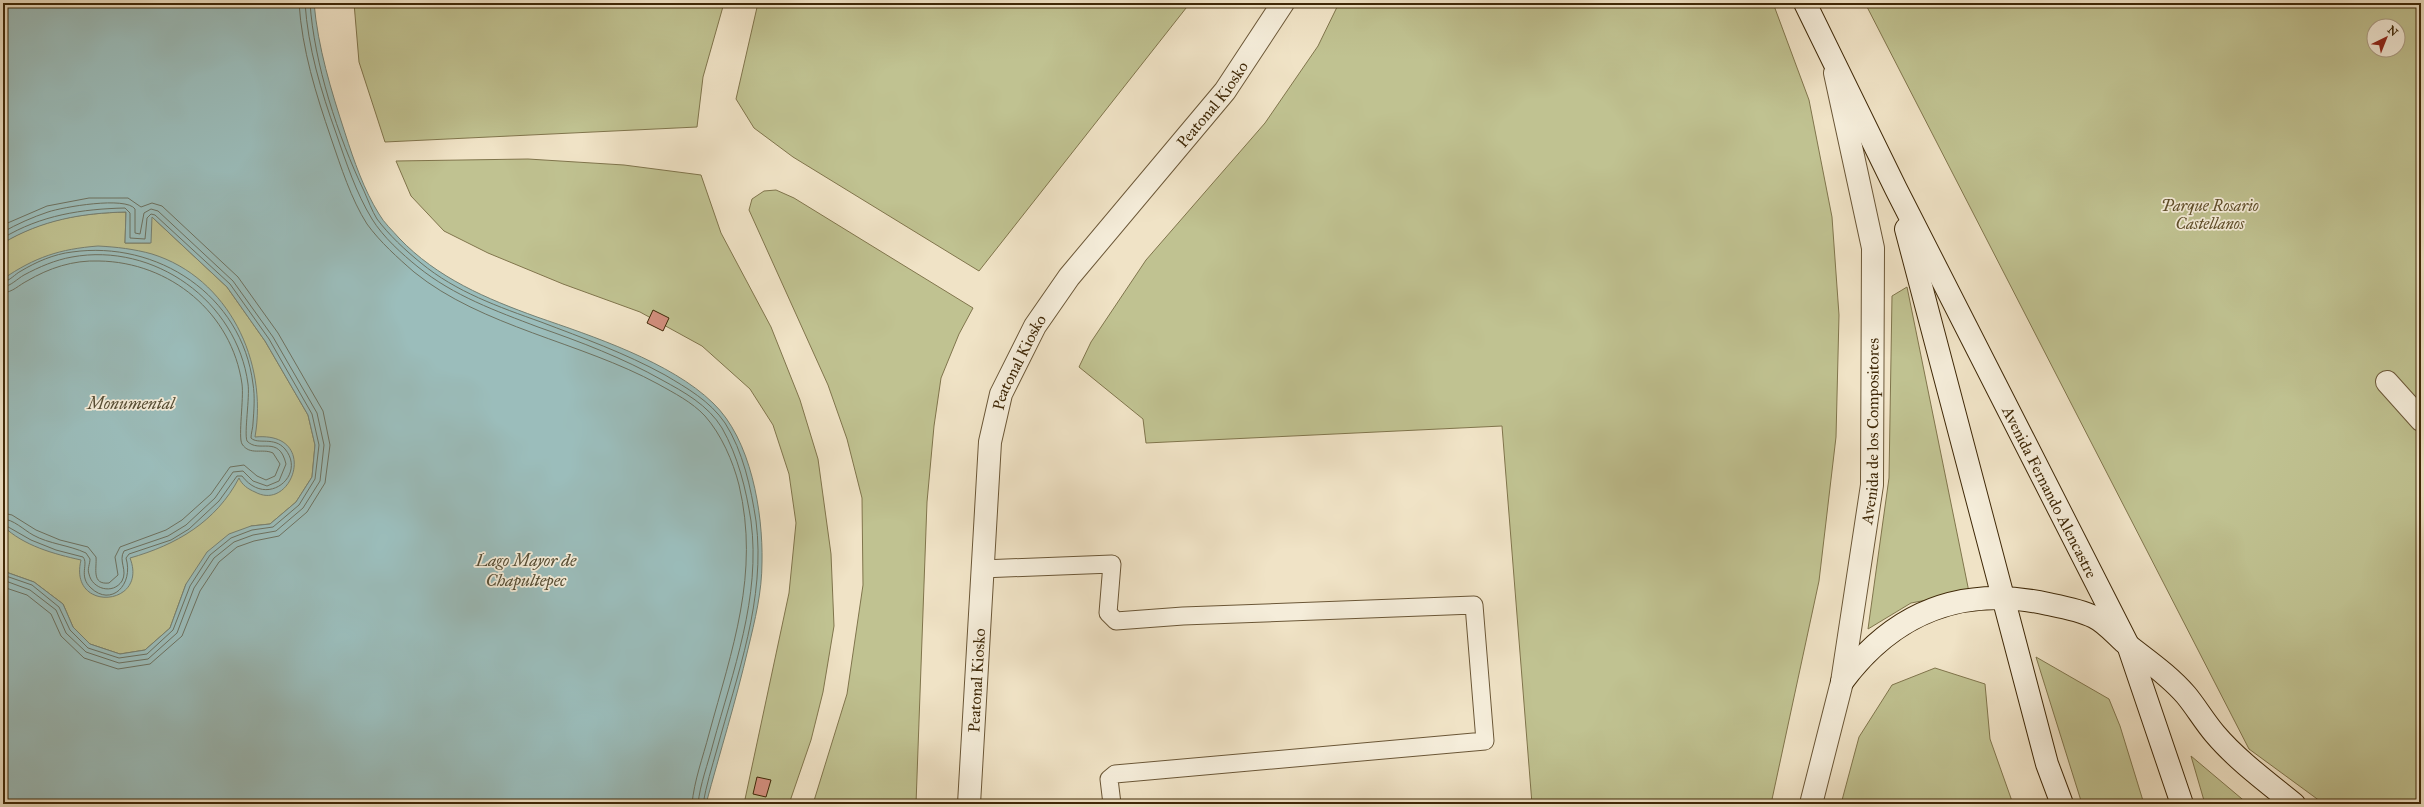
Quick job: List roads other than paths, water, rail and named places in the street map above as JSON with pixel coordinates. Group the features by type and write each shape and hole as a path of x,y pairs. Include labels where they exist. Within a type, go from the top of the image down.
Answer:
{"street":[{"name":"Peatonal Kiosko","path":"969,804 990,442 1001,394 1034,326 1069,277 1225,91 1282,3"},
{"name":"Avenida Fernando Alencastre","path":"1805,3 1896,189 2128,645 2182,804"},
{"name":"Avenida de los Compositores","path":"1811,804 1842,682 1872,485 1873,248 1831,56"},
{"name":"Avenida Fernando Alencastre","path":"1896,189 2002,598 2047,764 2062,804"},
{"path":"2387,382 2421,420"},
{"path":"1842,682 1859,658 1881,638 1905,622 1931,609 1954,602 2002,598 2036,601 2095,617 2157,667 2186,695 2215,734 2256,773 2294,804"}],"lane":[{"path":"982,569 1112,564 1108,613 1116,621 1183,616 1474,605 1485,741 1115,774 1109,779 1112,804"}],"water":[{"name":"Lago Mayor de Chapultepec","path":"3,3 314,3 319,36 330,85 356,165 364,185 379,214 399,238 430,265 446,276 481,295 630,352 676,375 696,388 713,403 726,418 737,436 752,477 760,521 762,573 758,606 753,627 706,804 3,804 3,571 34,582 63,604 73,627 90,644 120,654 145,650 170,628 186,584 207,552 229,534 251,526 270,524 296,502 312,477 315,445 308,415 265,341 227,287 152,217 151,243 125,243 126,212 78,216 47,223 3,243"},
{"name":"Monumental","path":"98,246 125,248 145,252 179,266 202,282 222,303 237,326 248,352 255,380 257,409 255,437 275,439 288,446 294,457 294,470 289,482 280,491 269,495 255,492 250,490 242,483 239,478 230,494 219,507 193,530 179,539 147,553 130,558 133,574 129,586 119,594 108,597 96,596 86,589 80,577 81,560 50,552 30,544 11,533 3,526 3,279 26,265 48,255 72,249"}],"park label":[{"name":"Parque Rosario Castellanos","path":"2210,214"}]}
